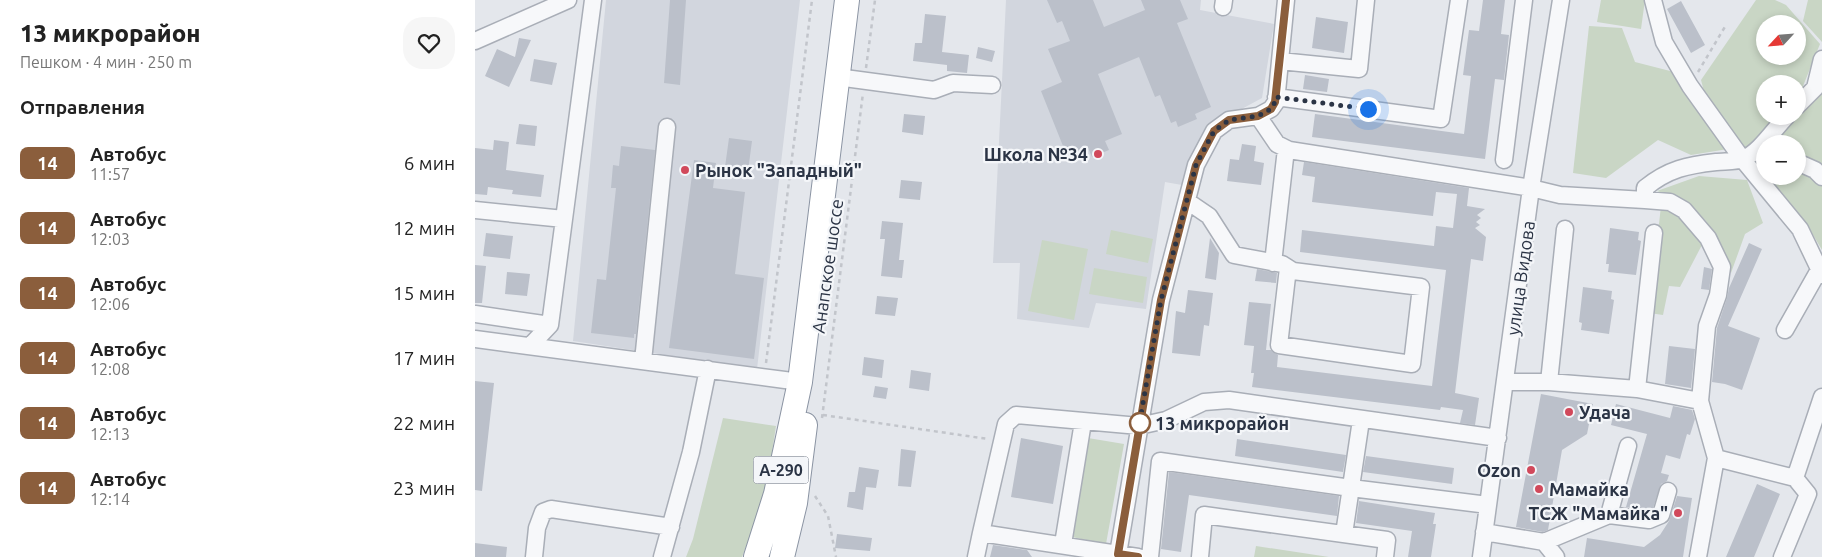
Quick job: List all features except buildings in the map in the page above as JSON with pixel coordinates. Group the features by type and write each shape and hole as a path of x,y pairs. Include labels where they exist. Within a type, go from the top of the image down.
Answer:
{"highway":[{"name":"Анапское шоссе","path":"847,0 851,79"},
{"name":"Анапское шоссе","path":"805,499 851,79 863,0"},
{"path":"799,382 851,79"},
{"name":"А-290","path":"756,557 776,494 799,382"},
{"name":"А-290","path":"782,557 805,499"}],"street":[{"path":"475,41 568,0"},
{"path":"530,346 550,325 593,0"},
{"path":"1118,554 1161,300 1196,165 1214,131 1229,120 1258,116 1271,109 1275,102 1286,0"},
{"path":"1280,60 1359,69 1366,0"},
{"path":"1276,97 1441,119 1459,0"},
{"path":"1504,160 1524,0"},
{"name":"улица Видова","path":"1481,557 1531,188 1561,0"},
{"path":"1653,0 1664,42 1690,86 1743,160 1800,229 1821,272 1785,330"},
{"path":"1806,97 1815,88 1822,59"},
{"path":"851,79 934,90 953,83 992,85"},
{"path":"1258,116 1277,144 1286,149 1531,188 1560,195 1670,202 1684,210 1707,238 1722,267 1718,295 1707,326 1700,401 1716,458 1698,557"},
{"path":"1773,135 1780,125"},
{"path":"643,360 667,127"},
{"path":"1273,263 1286,149"},
{"path":"1645,200 1645,188 1659,176 1692,164 1743,160 1756,152"},
{"path":"1806,166 1815,170 1822,177"},
{"path":"1187,201 1209,216 1234,255 1282,264 1293,271 1421,287 1412,364 1279,345 1288,268"},
{"path":"475,210 564,219"},
{"path":"1549,382 1565,229"},
{"path":"1637,389 1654,233"},
{"path":"475,314 550,325"},
{"path":"475,339 799,382"},
{"path":"662,557 691,452 707,369"},
{"path":"1506,382 1549,382 1637,389 1700,401"},
{"path":"1795,478 1822,397"},
{"path":"976,557 1006,424 1016,415 1139,426 1155,424 1204,402 1229,400 1498,438"},
{"path":"1344,534 1361,420"},
{"path":"1063,544 1083,422"},
{"path":"1609,515 1629,446"},
{"path":"1716,458 1795,478 1808,494 1783,557"},
{"path":"1150,557 1160,461 1351,488 1488,504"},
{"path":"1484,532 1544,542 1609,515 1649,520 1661,515 1668,491"},
{"path":"534,557 537,528 543,512 551,509 671,527"},
{"path":"1201,557 1204,514 1387,540 1385,557"},
{"path":"981,533 1063,544 1138,557"},
{"path":"1544,542 1556,557"}],"path":[{"path":"764,377 812,0"},
{"path":"821,424 851,79 875,0"},
{"path":"1690,86 1727,25"},
{"path":"823,415 1002,441"},
{"path":"805,499 828,516 836,557"}],"shaded area":[{"name":"Рынок \"Западный\"","path":"606,0 800,0 757,369 573,341"},
{"name":"Школа №34","path":"1006,0 1201,0 1200,10 1274,24 1262,98 1212,125 1182,185 1165,182 1146,309 1096,303 1089,328 1017,319 1020,263 993,263"}],"green space":[{"path":"1601,0 1645,0 1641,29 1597,22"},
{"path":"1756,0 1775,0 1786,5 1795,15 1756,15 1756,65 1806,65 1806,28 1820,44 1806,79 1806,75 1756,75 1756,125 1771,125 1763,135 1756,135 1756,143 1741,150 1706,99 1701,80"},
{"path":"1808,0 1822,0 1822,42 1806,24 1806,15 1804,15"},
{"path":"1589,26 1622,28 1635,62 1674,72 1728,149 1691,155 1658,140 1606,178 1573,173"},
{"path":"1822,82 1822,250 1806,223 1770,185 1806,185 1806,135 1780,135 1789,125 1806,125 1806,108 1815,99"},
{"path":"1699,176 1747,180 1763,223 1745,234 1731,273 1706,221 1685,201 1657,191"},
{"path":"1661,206 1669,206 1704,241 1680,287 1669,286 1663,315 1649,313"},
{"path":"1111,230 1153,239 1148,263 1106,254"},
{"path":"1042,240 1088,249 1074,320 1028,311"},
{"path":"1094,268 1147,277 1143,303 1089,294"},
{"path":"723,418 776,426 769,472 757,518 742,557 686,557 693,539"},
{"path":"1088,438 1124,444 1106,544 1072,537"},
{"path":"1256,546 1329,557 1254,557"}],"bus line":[{"name":"14","path":"1138,557 1118,554 1161,300 1196,165 1214,131 1229,120 1258,116 1271,109 1275,102 1286,0"}],"place":[{"name":"Школа №34","path":"1098,154"},
{"name":"Рынок \"Западный\"","path":"685,170"},
{"name":"Удача","path":"1569,412"},
{"name":"13 микрорайон","path":"1140,423"},
{"name":"Ozon","path":"1531,470"},
{"name":"Мамайка","path":"1539,489"},
{"name":"ТСЖ \"Мамайка\"","path":"1678,513"}],"route":[{"path":"1140,423 1139,426 1161,300 1196,165 1214,131 1229,120 1258,116 1271,109 1276,97 1368,109"}]}
